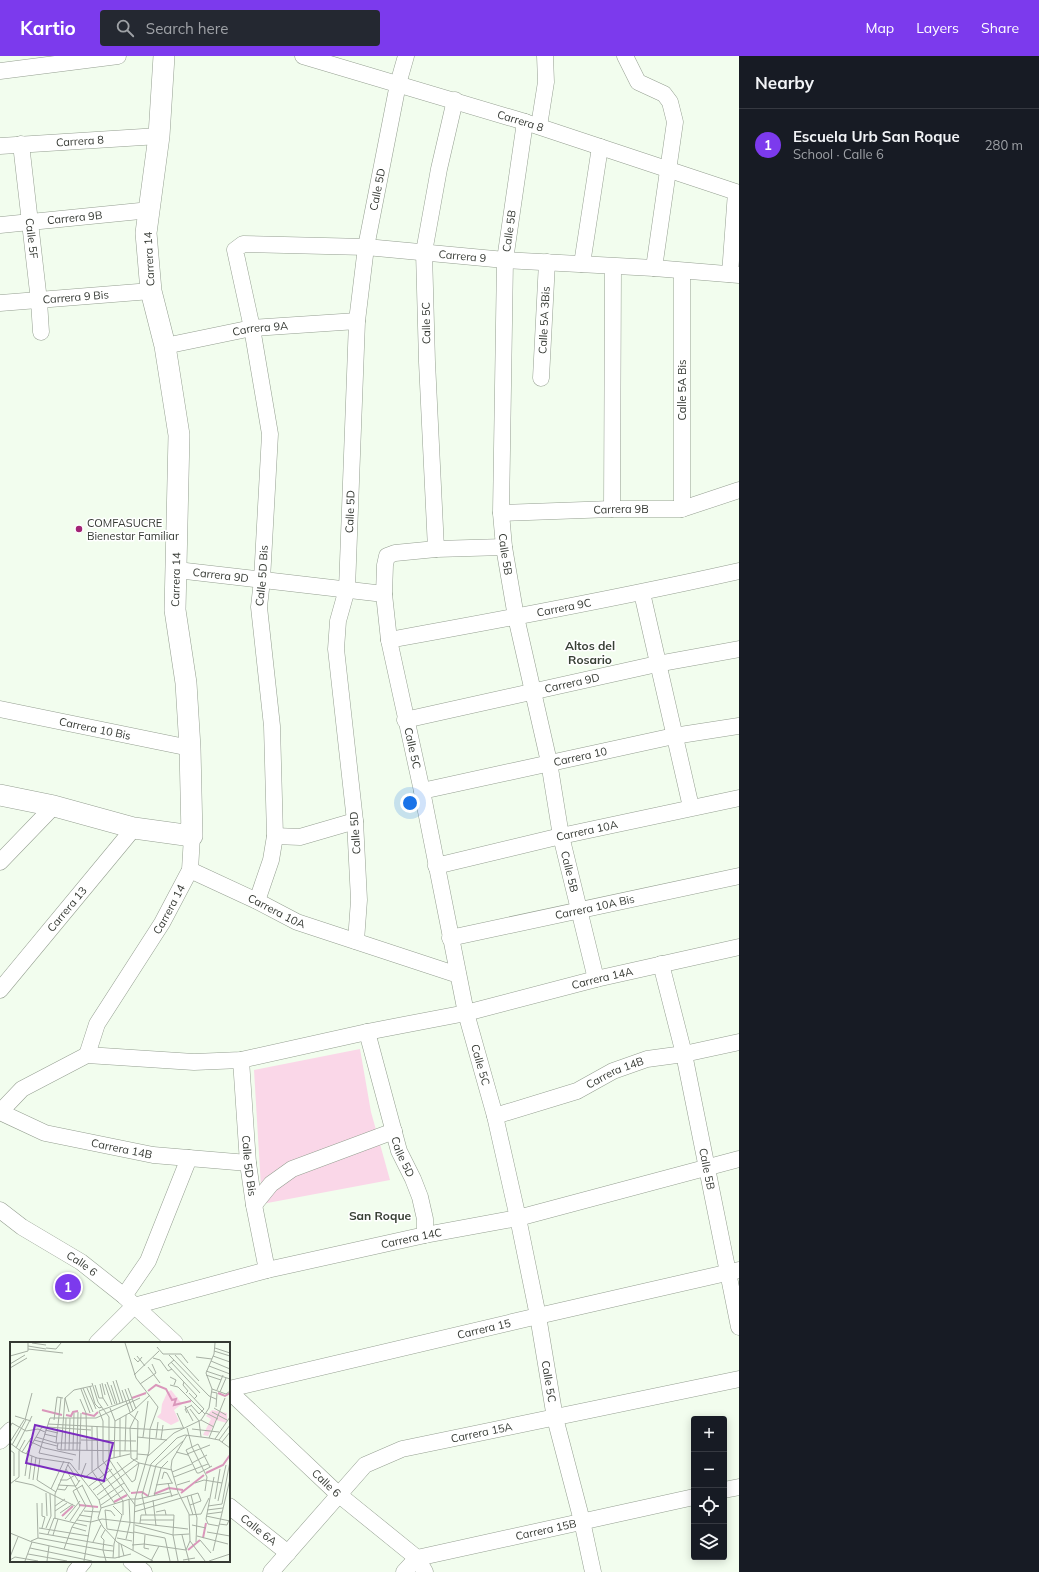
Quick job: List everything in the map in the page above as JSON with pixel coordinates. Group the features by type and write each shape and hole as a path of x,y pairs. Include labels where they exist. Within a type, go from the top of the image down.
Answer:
{"street":[{"path":"0,71 118,56"},
{"name":"Carrera 14","path":"87,1055 97,1024 162,923 190,870 192,836 190,748 186,684 175,610 179,435 165,346 151,291 146,233 159,136 164,56"},
{"name":"Carrera 8","path":"303,56 532,124 736,192 735,275"},
{"name":"Calle 5D","path":"356,941 359,900 355,821 336,649 338,622 347,589 357,321 366,247 398,84 406,56"},
{"name":"Calle 5B","path":"545,56 546,82 532,124 505,260 500,513 516,618 549,762 561,836 596,979"},
{"path":"625,56 638,82 664,94 670,102 675,122 667,169 654,268"},
{"name":"Calle 5C","path":"455,100 439,169 424,252 436,549 395,553 388,556 385,565 384,594 389,640 405,720 422,791 466,1013 495,1116 538,1316 555,1418 582,1521 593,1572"},
{"name":"Carrera 8","path":"0,146 159,136"},
{"name":"Calle 5F","path":"21,144 31,222 41,332"},
{"path":"582,264 600,147"},
{"name":"Carrera 9B","path":"0,225 150,210"},
{"name":"Carrera 9","path":"235,250 243,244 366,247 505,260 654,268 735,275"},
{"name":"Calle 5D Bis","path":"235,250 252,328 270,434 262,580 259,607 272,726 275,836 271,860 257,901"},
{"name":"Calle 5A 3Bis","path":"541,378 547,262"},
{"path":"612,509 613,267"},
{"name":"Calle 5A Bis","path":"682,271 682,509"},
{"name":"Carrera 9 Bis","path":"0,304 151,291"},
{"name":"Carrera 9A","path":"165,346 252,328 357,321"},
{"name":"Carrera 9B","path":"500,513 612,509 682,509 739,490"},
{"path":"436,549 504,547"},
{"name":"Carrera 9D","path":"177,570 384,594"},
{"name":"Carrera 9C","path":"389,640 516,618 739,571"},
{"path":"642,592 657,664 691,807"},
{"name":"Carrera 9D","path":"405,720 657,664 739,649"},
{"name":"Carrera 10 Bis","path":"0,709 190,748"},
{"name":"Carrera 10","path":"422,791 549,762 674,736 739,726"},
{"path":"0,796 54,806 134,828 192,836"},
{"name":"Carrera 10A","path":"436,866 561,836 691,807 739,798"},
{"path":"0,862 54,806"},
{"path":"275,836 300,837 355,821"},
{"name":"Carrera 13","path":"0,990 134,828"},
{"name":"Carrera 10A","path":"190,870 257,901 297,922 458,975"},
{"name":"Carrera 10A Bis","path":"450,938 739,876"},
{"name":"Carrera 14A","path":"466,1013 596,979 739,947"},
{"name":"Calle 5B","path":"661,964 684,1054 707,1168 734,1271 739,1327"},
{"path":"0,1112 22,1089 87,1055 194,1062 241,1060 367,1032 466,1013"},
{"name":"Calle 5D","path":"367,1032 400,1151 420,1196 425,1236"},
{"name":"Carrera 14B","path":"495,1116 577,1091 613,1071 647,1059 684,1054 739,1042"},
{"name":"Calle 5D Bis","path":"241,1060 248,1163 254,1205 267,1270"},
{"name":"Carrera 14B","path":"0,1112 45,1133 153,1155 248,1163"},
{"path":"254,1205 271,1184 292,1169 394,1131"},
{"path":"129,1301 148,1261 189,1158"},
{"name":"Carrera 14C","path":"98,1342 129,1301 425,1236 518,1218 739,1159"},
{"name":"Calle 6","path":"0,1210 22,1227 81,1262 129,1301 174,1342"},
{"name":"Carrera 15","path":"230,1390 734,1271"},
{"name":"Carrera 15A","path":"271,1572 365,1465 402,1449 739,1379"},
{"name":"Calle 6","path":"230,1391 338,1494 420,1565"},
{"path":"727,1489 739,1487"},
{"name":"Carrera 15B","path":"420,1565 582,1521 691,1497"},
{"name":"Calle 6A","path":"230,1507 288,1553"},
{"path":"75,1572 83,1562"},
{"path":"132,1562 144,1572"},
{"path":"404,1572 420,1565"}],"shaded area":[{"path":"360,1049 371,1112 390,1180 262,1204 254,1070"}],"place":[{"name":"COMFASUCRE Bienestar Familiar","path":"79,529"},
{"name":"Escuela Urb San Roque","path":"68,1287"}],"district":[{"name":"Altos del Rosario","path":"590,652"},
{"name":"San Roque","path":"380,1215"}]}
